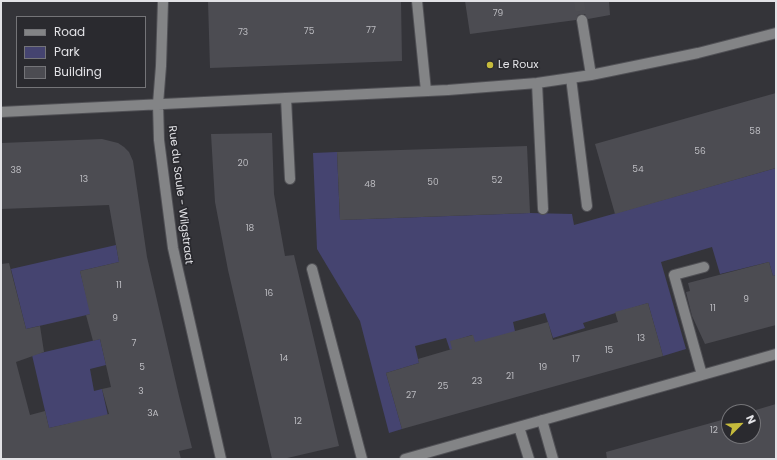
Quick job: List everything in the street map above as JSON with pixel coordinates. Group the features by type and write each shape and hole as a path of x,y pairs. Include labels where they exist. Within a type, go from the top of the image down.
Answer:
{"street":[{"name":"Rue du Saule - Wilgstraat","path":"163,1 158,104 159,140 173,248 221,459"},
{"path":"417,1 426,91"},
{"path":"582,20 591,75"},
{"path":"1,112 426,91 536,83 591,75 698,53 776,33"},
{"path":"570,78 587,206"},
{"path":"536,83 542,209"},
{"path":"286,98 290,179"},
{"path":"702,375 674,275 704,267"},
{"path":"312,268 362,459"},
{"path":"405,459 776,354"},
{"path":"542,420 553,459"},
{"path":"519,427 529,459"}],"green space":[{"path":"337,152 340,220 530,213 572,214 574,225 776,168 776,275 773,276 769,262 720,274 712,247 661,262 686,349 663,356 648,303 583,323 585,328 553,338 545,313 513,322 516,336 475,343 472,335 456,340 458,347 450,350 446,338 415,346 419,363 386,373 402,429 389,433 360,321 317,249 313,153"},
{"path":"116,245 119,262 80,271 91,314 26,329 11,269"},
{"path":"100,339 106,365 90,369 94,391 102,389 112,434 72,423 49,428 32,355"}],"building":[{"path":"208,1 401,1 402,61 210,68"},
{"path":"465,1 609,1 610,15 588,19 585,14 581,14 578,15 576,20 470,34"},
{"path":"776,93 776,168 615,214 595,144"},
{"path":"272,133 274,194 285,256 294,255 339,446 283,459 272,459 228,270 215,202 211,134"},
{"path":"102,139 118,143 124,147 129,152 133,161 147,257 192,448 179,451 181,459 1,459 1,264 9,263 26,329 40,326 44,352 16,362 30,415 45,411 49,428 109,414 102,389 111,387 100,339 93,341 86,315 90,314 80,271 119,262 109,205 1,209 1,143"},
{"path":"527,146 530,213 340,220 337,152"},
{"path":"769,262 773,276 776,275 776,325 705,344 692,316 686,292 690,291 688,283"},
{"path":"648,303 663,356 402,429 386,373 419,363 418,359 452,349 450,341 473,335 475,342 548,322 553,340 618,322 615,312"},
{"path":"776,404 776,459 607,459 606,452 721,420 721,444 761,444 761,408"}],"tunnel":[{"path":"579,1 582,20"}],"place":[{"name":"Le Roux","path":"490,65"}]}
